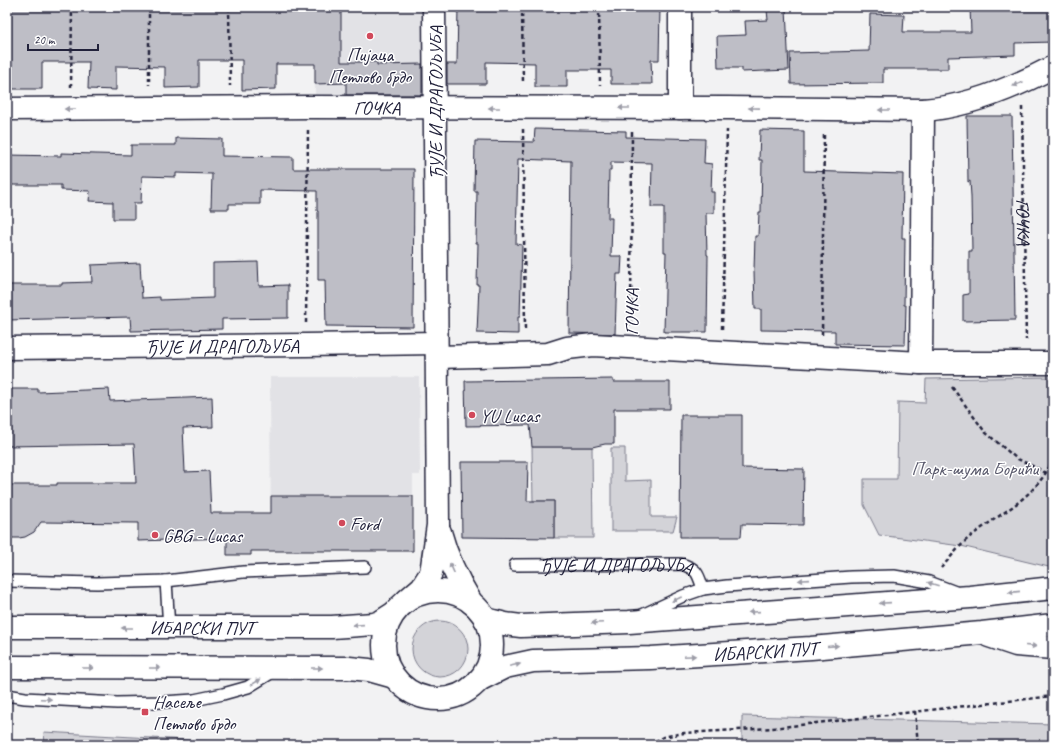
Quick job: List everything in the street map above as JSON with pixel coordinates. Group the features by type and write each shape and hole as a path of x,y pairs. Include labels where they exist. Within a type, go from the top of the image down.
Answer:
{"street":[{"name":"ЂУЈЕ И ДРАГОЉУБА","path":"401,607 422,587 431,574 438,525 434,7"},
{"path":"680,7 680,108"},
{"name":"ГОЧКА","path":"7,109 308,107 923,110 942,109 965,103 1022,82 1053,67"},
{"path":"923,110 926,363"},
{"name":"ЂУЈЕ И ДРАГОЉУБА","path":"7,348 306,345 436,350"},
{"path":"436,350 525,355 548,354 567,348 593,345 926,363 1053,363"},
{"name":"ЂУЈЕ И ДРАГОЉУБА","path":"438,525 451,566 471,602"},
{"name":"ИБАРСКИ ПУТ","path":"485,619 521,626 629,622 970,597 1053,588"},
{"path":"433,591 446,591 460,595 471,602 485,619 490,631 492,644 491,656 486,669 479,680 469,689 456,696 443,699 429,698 416,694 404,687 394,677 385,656 385,634 388,623 401,607 419,594 433,591"},
{"name":"ИБАРСКИ ПУТ","path":"7,627 332,627 374,624 380,622 401,607"},
{"name":"ИБАРСКИ ПУТ","path":"479,680 505,667 534,661 651,658 811,648 982,633 1053,625"},
{"path":"982,633 1016,645 1053,648"},
{"name":"ИБАРСКИ ПУТ","path":"7,667 349,668 369,670 394,677"}],"lane":[{"name":"ЂУЈЕ И ДРАГОЉУБА","path":"515,565 681,564 691,567 698,574 703,590"},
{"path":"7,581 96,583 166,581 243,572 365,567"},
{"path":"629,622 684,596 703,590 727,586 851,577 894,576 929,582 970,597"},
{"path":"166,581 169,628"},
{"path":"7,694 25,698 117,703 194,700 248,687 278,668"}],"path":[{"path":"70,109 72,7"},
{"path":"149,7 149,109"},
{"path":"229,7 230,108"},
{"path":"522,7 525,355"},
{"path":"599,7 600,108"},
{"name":"ГОЧКА","path":"1022,82 1026,362"},
{"path":"306,345 308,107"},
{"name":"ГОЧКА","path":"631,347 632,108"},
{"path":"721,352 728,108"},
{"path":"822,357 824,109"},
{"path":"926,363 958,394 985,432 1016,458 1053,476"},
{"path":"929,582 960,546 971,536 1005,513 1032,490 1044,478 1053,459"},
{"path":"649,745 663,737 684,733 773,728 1053,696"},
{"path":"915,711 918,745"}],"shaded area":[{"name":"Пијаца Петлово брдо","path":"315,7 425,7 424,98 315,97"},
{"path":"270,377 419,377 420,475 413,475 413,551 271,551"}],"green space":[{"name":"Парк-шума Борићи","path":"1053,377 1053,568 961,546 879,535 864,505 864,479 897,479 898,402 925,403 926,379"},
{"path":"532,447 592,447 593,538 554,538 554,501 533,501"},
{"path":"611,448 625,448 625,481 651,480 651,517 677,517 673,531 611,531"},
{"path":"434,621 446,621 456,625 464,633 468,643 468,655 464,665 456,673 446,677 434,677 424,673 416,665 412,655 412,643 416,633 424,625"},
{"path":"742,716 1053,724 1053,745 742,745"},
{"path":"44,732 275,745 45,745"}],"building":[{"path":"9,7 341,7 341,62 377,62 377,65 422,64 422,95 346,95 346,83 315,84 315,64 276,64 276,89 242,90 242,60 199,60 199,87 165,88 165,67 116,66 116,90 88,89 89,62 42,62 42,89 9,89"},
{"path":"458,7 660,7 659,60 651,60 652,84 611,84 611,70 567,70 567,87 535,87 535,63 486,62 486,84 447,84 447,64 457,64"},
{"path":"970,7 1053,7 1053,42 1015,43 1015,55 948,57 948,69 883,69 883,83 791,84 790,53 869,51 870,14 904,15 903,32 971,32"},
{"path":"786,9 789,70 742,72 742,68 718,68 717,36 746,35 745,21 768,20 767,10"},
{"path":"967,116 1012,116 1015,320 963,321 963,295 969,294 969,251 972,251 970,181 968,182"},
{"path":"535,129 626,131 626,137 705,139 704,163 712,164 711,192 714,192 714,213 706,213 708,255 707,332 664,332 666,252 664,252 664,207 651,207 652,163 611,162 611,170 609,170 608,218 612,218 611,256 622,256 621,274 617,274 615,334 569,333 571,161 518,159 516,244 522,245 520,317 518,317 518,334 477,333 479,285 477,285 478,243 476,243 477,191 474,191 475,141 534,142"},
{"path":"760,130 804,131 804,171 903,174 902,238 905,238 905,345 835,344 835,331 761,330 761,309 755,309 754,270 755,236 758,236 759,212 761,212 762,160 759,160"},
{"path":"176,138 222,139 222,156 293,157 293,169 414,169 413,327 326,326 325,280 318,280 317,191 260,190 260,204 229,204 229,209 211,209 212,174 176,173 176,177 142,176 141,203 134,203 134,219 113,219 113,202 89,201 90,191 61,190 61,185 7,185 7,155 61,156 61,153 131,155 131,145 176,145"},
{"path":"258,262 259,286 288,285 288,318 222,319 222,329 131,331 130,317 7,320 7,285 62,285 62,283 92,282 91,265 140,263 142,298 160,297 160,300 213,298 213,263"},
{"path":"613,379 613,382 670,382 670,409 614,409 614,444 605,444 592,447 532,447 530,425 466,426 465,381"},
{"path":"7,389 38,389 38,392 109,389 110,401 212,397 213,427 183,428 185,472 209,471 211,513 271,513 271,496 413,496 413,551 251,551 251,555 227,555 227,538 138,541 138,523 41,522 34,532 25,537 7,538 7,485 57,485 57,483 136,483 134,444 7,446"},
{"path":"681,415 742,415 742,468 804,469 803,525 742,524 741,537 680,537"},
{"path":"461,462 528,462 527,501 554,501 554,538 462,537"}],"place":[{"name":"Пијаца Петлово брдо","path":"370,36"},
{"name":"YU Lucas","path":"472,415"},
{"name":"Ford","path":"342,523"},
{"name":"GBG - Lucas","path":"155,535"},
{"name":"Насеље Петлово брдо","path":"145,712"}]}
